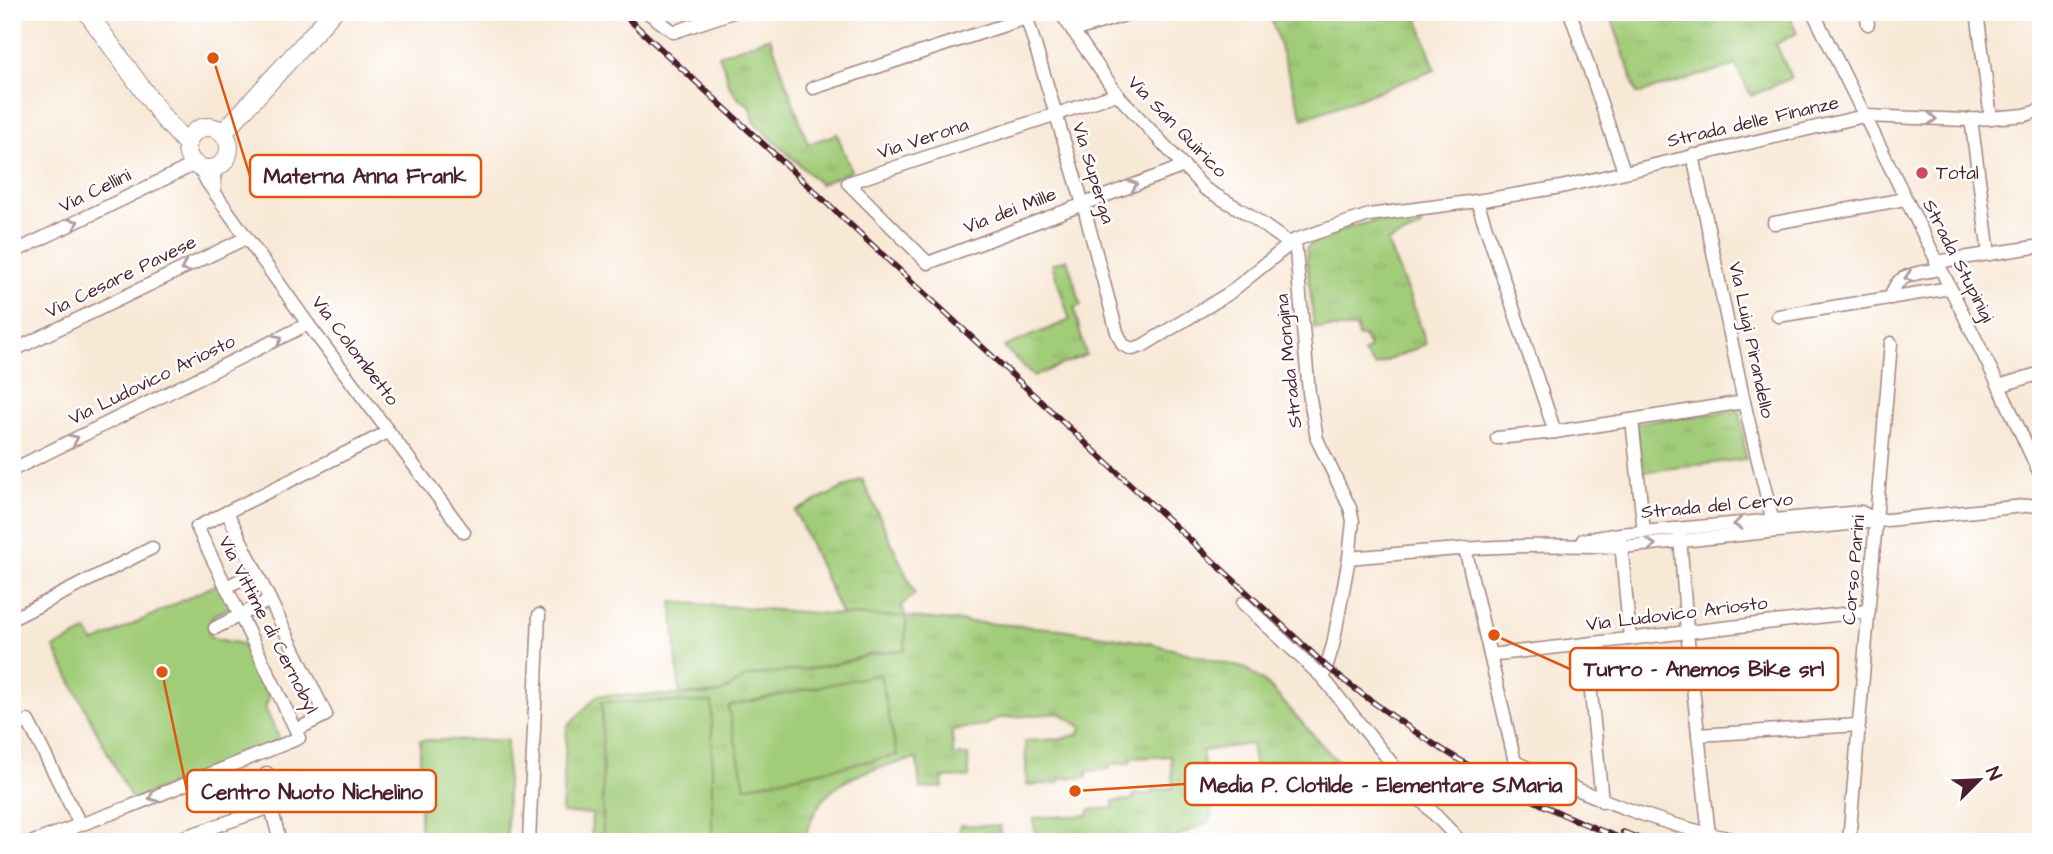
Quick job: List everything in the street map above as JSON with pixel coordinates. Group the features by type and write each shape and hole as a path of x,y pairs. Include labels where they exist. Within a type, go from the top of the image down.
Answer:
{"street":[{"name":"Via Colombetto","path":"87,12 153,105 187,144 188,155 206,182 308,324 464,532"},
{"path":"215,194 214,173 229,153 229,142 223,133 333,12"},
{"path":"647,12 674,32 733,12"},
{"name":"Via San Quirico","path":"1060,12 1117,94 1205,189 1293,242"},
{"path":"1073,31 1134,12"},
{"path":"1570,12 1624,171"},
{"name":"Strada Stupinigi","path":"1813,12 2041,476"},
{"path":"1977,12 1991,118"},
{"path":"813,88 1026,14"},
{"name":"Via Superga","path":"1026,14 1083,204 1117,332 1123,345"},
{"name":"Via Verona","path":"928,263 848,183 1117,94"},
{"name":"Via Colombetto","path":"153,105 174,120 201,128 215,128 223,133"},
{"name":"Strada delle Finanze","path":"1123,345 1132,349 1142,346 1228,293 1293,242 1369,215 1561,187 1864,116 1971,119 2025,115 2041,110"},
{"path":"1971,119 1989,254"},
{"path":"187,144 193,132 201,128"},
{"name":"Via Luigi Pirandello","path":"1693,155 1744,402 1773,526"},
{"path":"197,166 207,169 219,166"},
{"name":"Via Cellini","path":"12,253 197,166"},
{"name":"Via dei Mille","path":"928,263 1184,166"},
{"path":"1774,223 1905,199"},
{"path":"1477,201 1555,432"},
{"name":"Via Cesare Pavese","path":"12,351 246,238"},
{"name":"Strada Mongina","path":"1293,242 1309,393 1317,439 1350,508 1353,521 1333,645 1323,678"},
{"path":"1891,298 1893,287 1899,280 1938,266 2041,246"},
{"path":"1778,316 1950,288"},
{"name":"Via Ludovico Ariosto","path":"12,470 308,324"},
{"name":"Corso Parini","path":"1849,842 1891,343"},
{"path":"1999,386 2041,373"},
{"path":"1497,438 1555,432 1744,402"},
{"path":"1632,419 1644,533"},
{"name":"Via Vittime di Cernobyl","path":"227,512 326,715 296,730 197,527 227,512 388,432"},
{"path":"2025,441 2041,449"},
{"name":"Strada Stupinigi","path":"2025,441 2041,462"},
{"name":"Strada del Cervo","path":"1349,558 1465,548 1621,541 2039,505"},
{"name":"Strada del Cervo","path":"1621,541 1644,533 1680,536"},
{"path":"1680,536 1687,632 1709,835"},
{"path":"1621,541 1630,639"},
{"path":"12,619 152,548"},
{"path":"1465,548 1515,762 1602,801 1709,835 1748,842"},
{"path":"226,586 257,572"},
{"path":"215,628 270,600"},
{"path":"1243,603 1323,678 1422,801 1458,841"},
{"name":"Via Ludovico Ariosto","path":"1490,655 1869,611"},
{"path":"528,842 539,615"},
{"path":"1586,644 1602,801"},
{"path":"12,729 28,721 80,824"},
{"path":"1698,735 1859,725"},
{"path":"33,842 129,807 299,738 296,730"},
{"path":"267,773 271,807 280,842"},
{"path":"170,842 271,807"},
{"path":"12,835 16,842"}],"green space":[{"path":"1269,12 1416,12 1435,70 1303,119"},
{"path":"1630,12 1752,12 1754,16 1763,12 1788,12 1797,33 1776,44 1791,78 1751,96 1736,65 1637,94 1612,19"},
{"path":"770,37 808,144 837,134 851,171 820,184 755,123 749,105 739,99 728,84 719,55"},
{"path":"1419,214 1422,227 1387,242 1426,344 1375,366 1363,353 1370,348 1364,336 1358,337 1357,328 1314,328 1306,249 1315,241 1343,229"},
{"path":"1067,259 1081,305 1074,308 1086,355 1034,376 1004,347 1070,320 1052,264"},
{"path":"1740,410 1746,459 1642,472 1636,423"},
{"path":"862,479 915,594 901,605 906,617 1060,629 1149,643 1246,669 1268,685 1333,757 1365,779 1368,785 1354,788 1350,783 1289,793 1287,776 1257,782 1251,744 1202,751 1212,816 1207,823 1165,842 927,842 927,836 959,835 960,825 1000,826 1001,839 1035,836 1034,818 1089,815 1089,810 1113,808 1113,801 1133,800 1133,795 1152,794 1152,790 1173,788 1171,756 1131,758 1130,763 1110,764 1110,769 1087,771 1087,777 1060,778 1059,783 1027,785 1025,741 1062,739 1079,734 1081,727 1060,713 999,718 986,725 952,730 953,755 968,755 969,777 942,778 943,787 920,789 917,759 855,776 829,793 819,805 811,820 805,842 591,842 592,814 562,813 567,727 598,695 709,695 720,693 748,676 814,668 905,649 905,617 842,615 795,511"},
{"path":"219,583 231,607 213,616 208,630 212,638 242,644 269,697 265,708 281,742 132,800 54,648 87,631 94,643"},
{"path":"672,602 906,617 905,650 871,654 814,668 748,676 720,693 680,695"},
{"path":"880,674 897,755 745,787 728,706"},
{"path":"602,702 712,702 712,842 603,842"},
{"path":"420,740 507,740 507,842 420,842"}],"railway":[{"path":"621,12 1326,666 1397,720 1471,767 1549,808 1631,842"},
{"path":"1623,832 1648,842"}],"place":[{"name":"Materna Anna Frank","path":"213,58"},
{"name":"Total","path":"1922,173"},
{"name":"Turro - Anemos Bike srl","path":"1494,635"},
{"name":"Centro Nuoto Nichelino","path":"162,672"},
{"name":"Media P. Clotilde - Elementare S.Maria","path":"1075,791"}]}
